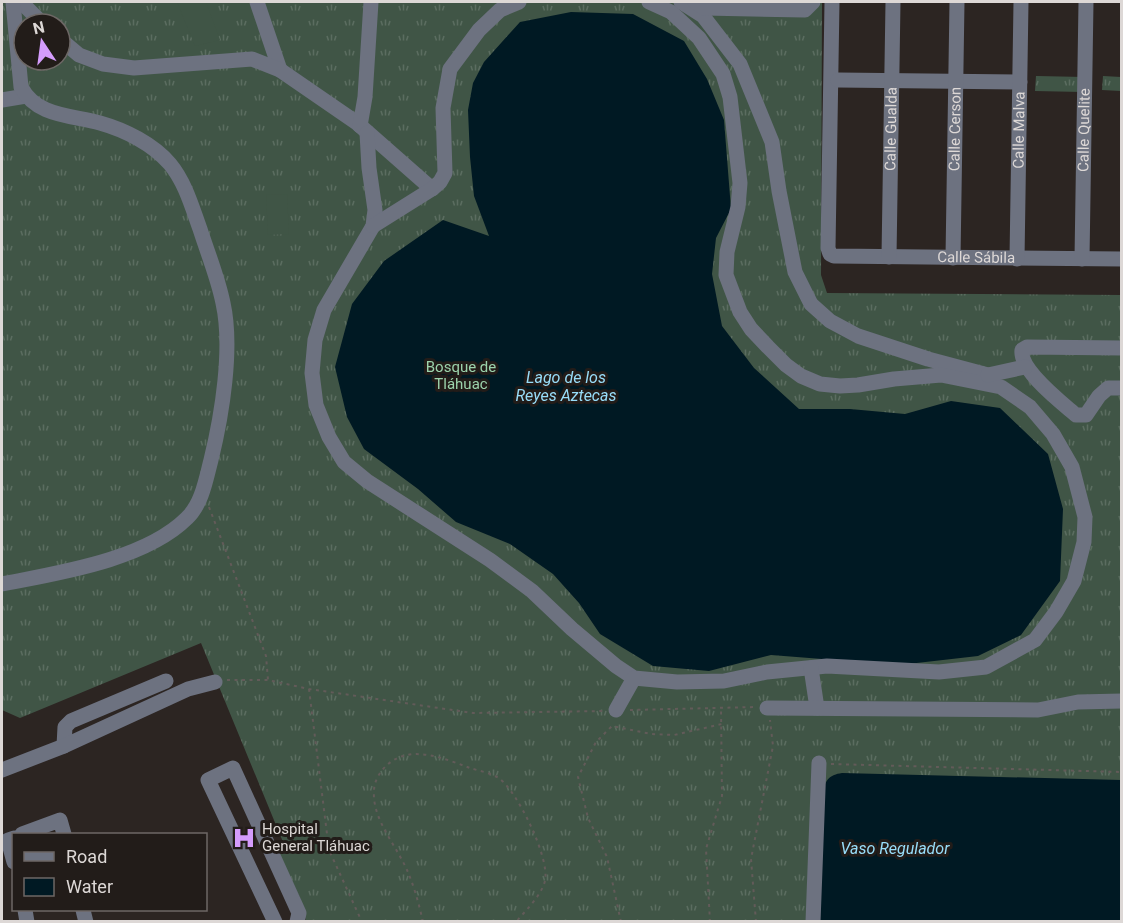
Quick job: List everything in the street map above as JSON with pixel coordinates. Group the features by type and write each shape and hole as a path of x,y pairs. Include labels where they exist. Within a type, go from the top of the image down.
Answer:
{"street":[{"path":"2,585 78,568 128,553 167,535 189,517 203,491 219,428 226,365 226,320 214,272 184,189 170,164 153,148 102,124 55,114 37,105 26,96 21,87 13,2"},
{"path":"257,2 280,70"},
{"path":"371,2 364,130 375,210 373,226 324,310 315,340 312,373 316,405 329,437 344,462 367,481 490,560 524,585 572,629 634,678 677,682 724,681 767,672 827,666 939,672 986,668 1035,640 1056,612 1074,581 1084,542 1084,517 1072,467 1053,434 1030,407 988,375 928,359 858,336 830,321 811,304 795,272 778,191 772,142 740,64 703,16 676,5 649,2"},
{"path":"373,226 440,182 445,173 443,108 450,69 479,30 500,10 519,2"},
{"path":"695,2 704,8 804,10 813,2"},
{"name":"Calle Sábila","path":"832,2 828,248 830,254 889,257 1122,259"},
{"name":"Calle Gualda","path":"889,257 893,81 892,2"},
{"name":"Calle Cerson","path":"953,258 957,2"},
{"name":"Calle Malva","path":"1017,259 1021,2"},
{"name":"Calle Quelite","path":"1082,259 1086,2"},
{"path":"676,5 723,74 730,97 740,183 738,207 727,252 726,275 740,312 751,329 786,365 801,376 820,384 849,386 940,375 1001,387"},
{"path":"72,49 80,55 104,63 134,68 252,59 280,70 364,130 432,189"},
{"path":"838,80 1020,82"},
{"path":"2,100 26,96"},
{"path":"1122,348 1027,347 1022,350 1021,357 1030,373 1076,415 1086,415 1099,396 1108,388 1122,388"},
{"path":"988,375 1025,366"},
{"path":"811,668 817,708"},
{"path":"616,710 634,678"},
{"path":"64,746 65,727 71,721 166,681"},
{"path":"2,770 64,746 188,689 215,682"},
{"path":"767,708 1038,710 1078,702 1122,701"},
{"path":"813,921 819,763"},
{"path":"275,921 208,780 233,768 299,913 297,921"},
{"path":"25,833 60,820 64,833"},
{"path":"12,839 8,840 12,855"}],"path":[{"path":"203,491 266,656 268,680"},
{"path":"215,682 238,679 268,680 309,689 473,713 767,708 772,728 772,746 751,859 756,921"},
{"path":"309,689 329,850 362,921"},
{"path":"710,921 706,849 722,796 721,708"},
{"path":"621,921 607,857 588,818 578,777 596,742 612,726 651,734 674,735 722,724"},
{"path":"423,921 407,869 377,813 373,792 381,771 392,760 417,753 444,758 497,777 513,795 535,835 546,871 540,892 516,921"},
{"path":"819,763 1122,772"}],"green space":[{"name":"Bosque de Tláhuac","path":"2,2 822,2 821,275 827,293 1121,295 1121,921 306,921 300,898 275,846 283,842 201,643 20,718 2,710"},
{"path":"177,2 206,2 220,40 195,46"},
{"path":"1036,76 1084,77 1083,92 1035,91"},
{"path":"1103,76 1121,77 1121,91 1102,90"},
{"path":"287,194 289,234 268,235 266,195"}],"water":[{"name":"Lago de los Reyes Aztecas","path":"571,12 633,14 684,41 707,79 724,120 731,209 716,238 712,274 722,326 754,368 799,409 850,409 905,414 951,401 1000,408 1048,454 1063,509 1060,581 1021,635 978,656 899,665 771,655 709,671 653,666 600,634 579,603 553,574 510,544 456,522 418,489 364,449 347,417 335,367 352,304 384,261 443,220 489,236 474,196 468,110 473,83 484,62 520,22"},
{"name":"Vaso Regulador","path":"842,773 1121,780 1121,921 820,922 822,791 829,778"}],"place":[{"name":"Hospital General Tláhuac","path":"244,838"}]}
